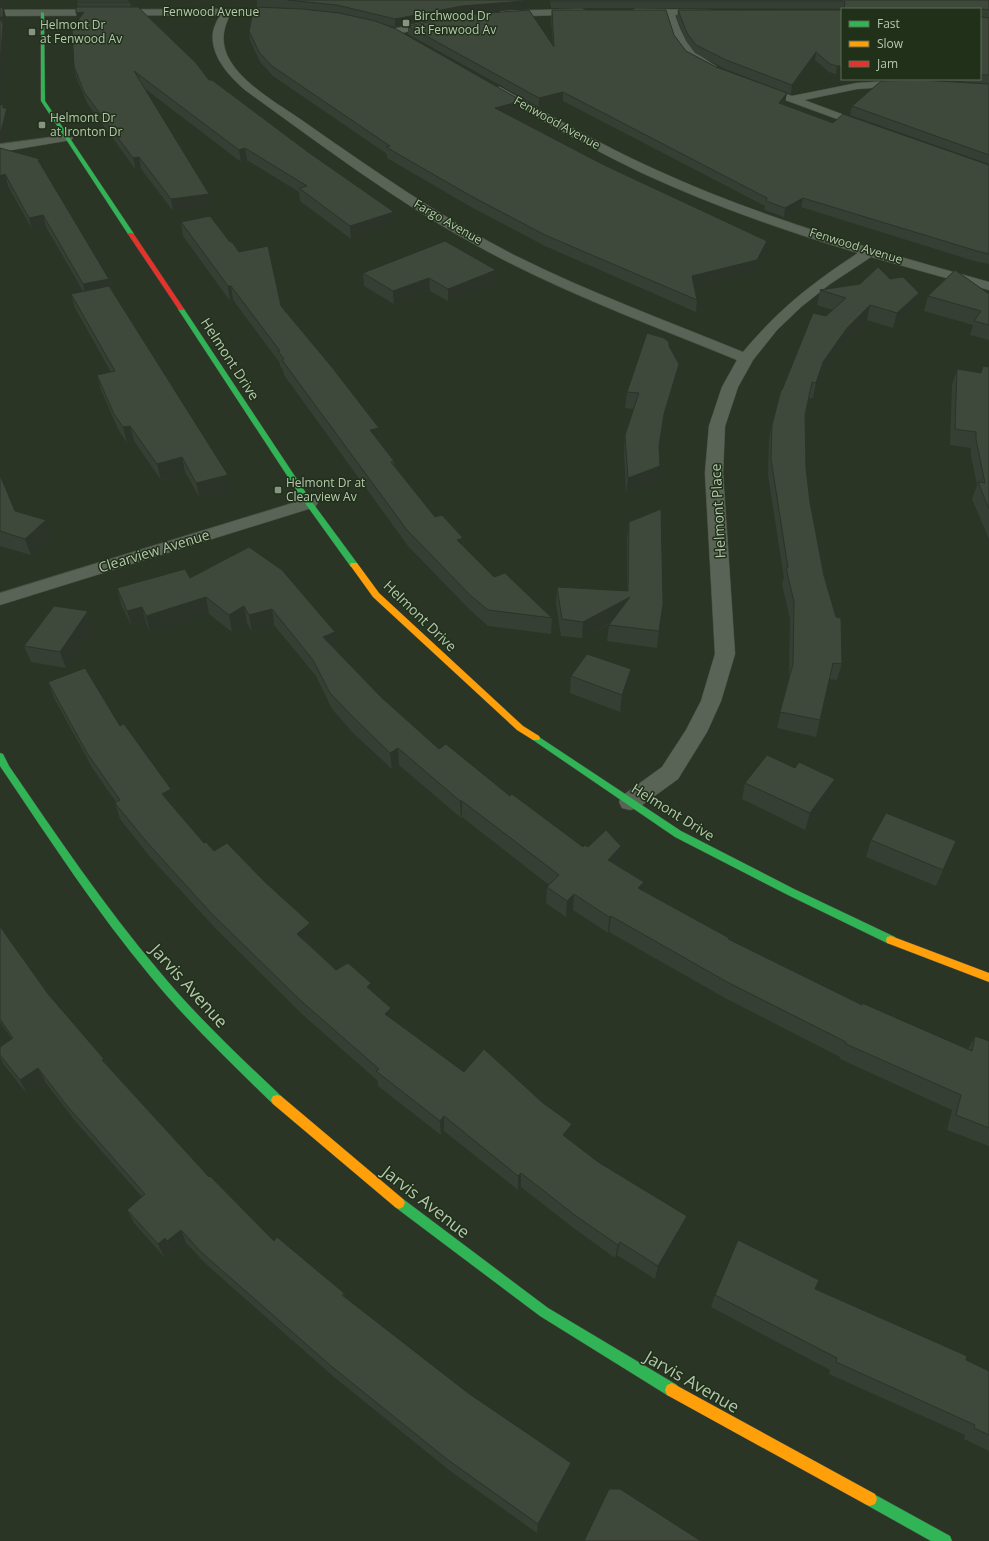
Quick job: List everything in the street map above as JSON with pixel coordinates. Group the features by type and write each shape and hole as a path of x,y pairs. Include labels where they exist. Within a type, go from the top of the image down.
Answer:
{"street":[{"name":"Fenwood Avenue","path":"0,12 290,13"},
{"name":"Helmont Drive","path":"42,12 43,101 309,503 381,600 520,728 678,834 791,892 895,942 989,978"},
{"name":"Fargo Avenue","path":"226,12 218,32 219,46 225,61 233,74 249,88 406,198 479,241 555,278 613,304 746,358"},
{"path":"495,15 593,12"},
{"path":"623,12 716,12"},
{"path":"669,12 680,42 690,56 720,72"},
{"path":"413,42 389,30 446,21"},
{"name":"Fenwood Avenue","path":"482,82 604,149 648,171 756,213 870,251 989,286"},
{"path":"749,83 874,130"},
{"path":"792,99 873,84 921,83"},
{"path":"0,148 67,138"},
{"name":"Helmont Place","path":"630,802 670,773 696,732 711,701 725,654 714,473 717,426 730,387 746,358 772,327 796,304 825,281 870,251"},
{"name":"Clearview Avenue","path":"0,599 309,503"},
{"name":"Jarvis Avenue","path":"0,756 5,767 96,899 155,974 234,1060 278,1101 417,1218 544,1312 670,1389 945,1541"}],"building":[{"path":"77,0 128,0 130,2 77,2"},
{"path":"287,0 524,1 462,6 395,19 337,5"},
{"path":"989,0 989,10 981,8 844,8 845,2 843,1 551,1"},
{"path":"0,7 3,8 3,16 0,18"},
{"path":"76,7 138,7 196,63 209,80 212,80 308,152 394,212 350,226 299,188 307,186 245,148 239,150 134,71 209,194 171,199 139,157 133,158 84,92 74,66 72,29 84,12 76,13"},
{"path":"254,7 302,9 339,13 375,21 396,29 522,101 495,108 604,165 767,241 757,260 692,276 697,300 545,235 471,196 386,147 390,146 272,66 259,52 249,31"},
{"path":"529,10 554,47 552,10 666,10 674,35 686,51 716,67 787,93 779,103 833,123 843,114 989,165 989,254 803,198 785,208 766,201 767,198 563,92 539,98 408,26 462,15"},
{"path":"678,10 841,10 841,66 830,64 816,52 792,85 726,60 696,45 687,33"},
{"path":"981,17 989,18 989,75 981,75"},
{"path":"0,18 3,24 0,66"},
{"path":"920,80 989,84 989,155 852,106 881,81"},
{"path":"3,104 3,108 7,108 0,131 0,105"},
{"path":"0,148 40,159 38,160 109,279 83,284 43,215 29,218 5,174 0,176"},
{"path":"210,216 239,252 268,246 281,306 331,366 379,428 370,430 394,461 391,462 435,517 442,515 463,538 457,540 494,577 505,573 552,618 488,610 470,595 407,530 282,360 284,359 278,351 280,351 231,286 228,286 181,222"},
{"path":"445,241 496,270 448,289 429,278 393,291 363,273"},
{"path":"878,267 890,279 903,277 919,293 897,313 870,305 847,328 823,362 816,383 812,382 805,415 806,469 810,502 824,576 836,617 841,618 842,664 833,663 820,720 780,712 793,664 794,602 786,568 788,568 771,459 772,425 781,390 813,313 826,316 846,298 820,290 860,284"},
{"path":"955,270 989,294 989,325 974,321 981,311 928,296"},
{"path":"109,286 228,475 196,483 182,457 157,464 130,426 123,427 114,414 97,375 115,371 71,294"},
{"path":"647,333 664,338 669,342 669,346 679,364 664,414 659,446 660,466 628,478 625,435 639,393 627,392"},
{"path":"983,366 989,367 989,509 978,482 985,483 976,439 976,432 955,429 957,369 981,373"},
{"path":"0,475 15,511 46,520 25,539 0,531"},
{"path":"661,509 663,604 659,631 609,625 630,597 583,622 562,619 557,587 628,591 629,522"},
{"path":"249,547 282,570 335,632 323,637 382,698 439,749 446,744 510,796 512,794 583,847 585,845 588,847 606,830 621,846 608,860 644,882 638,888 729,938 728,939 862,1005 862,1003 972,1051 975,1036 989,1041 989,1128 956,1115 961,1095 846,1044 846,1042 729,983 611,916 609,917 574,894 567,901 547,887 559,875 460,801 398,748 390,753 352,716 330,693 313,660 272,609 249,615 244,606 229,615 206,597 146,616 142,607 127,611 117,588 185,569 190,578"},
{"path":"54,606 88,611 60,652 24,646"},
{"path":"587,654 631,669 622,695 571,676"},
{"path":"85,668 120,726 124,724 171,789 162,794 204,843 206,842 214,851 227,843 266,883 310,923 297,934 336,970 348,963 371,983 367,987 391,1008 385,1014 464,1072 484,1049 543,1103 572,1124 563,1135 598,1162 687,1216 658,1266 620,1242 618,1245 576,1216 521,1173 518,1176 444,1116 440,1121 376,1071 379,1069 300,1000 211,913 145,840 115,803 120,800 87,753 48,682"},
{"path":"767,755 795,768 799,762 835,779 810,813 745,783"},
{"path":"886,813 956,841 943,870 871,840"},
{"path":"0,926 48,994 104,1059 102,1060 209,1177 210,1176 274,1241 277,1237 344,1293 342,1295 468,1393 571,1463 538,1524 448,1460 331,1366 201,1252 181,1230 167,1241 165,1238 158,1244 127,1210 145,1194 68,1107 38,1068 20,1080 0,1055 0,1047 13,1038 0,1019"},
{"path":"738,1240 819,1280 815,1289 967,1356 966,1360 989,1371 989,1435 974,1428 975,1425 836,1362 837,1358 715,1295"},
{"path":"609,1489 620,1489 701,1541 584,1541"}],"traffic: fast":[{"path":"42,13 43,101 131,234"},
{"path":"181,309 309,503 354,565"},
{"path":"536,738 678,834 791,892 891,940"},
{"path":"0,756 5,767 59,846 115,924 155,974 199,1023 277,1100"},
{"path":"399,1203 544,1312 672,1390"},
{"path":"870,1499 945,1541"}],"traffic: slow":[{"path":"354,565 376,595 520,728 536,738"},
{"path":"891,940 989,978"},
{"path":"277,1100 399,1203"},
{"path":"672,1390 870,1499"}],"traffic: jam":[{"path":"131,234 181,309"}],"place":[{"name":"Birchwood Dr at Fenwood Av","path":"406,23"},
{"name":"Helmont Dr at Fenwood Av","path":"32,32"},
{"name":"Helmont Dr at Ironton Dr","path":"42,125"},
{"name":"Helmont Dr at Clearview Av","path":"278,490"}]}
